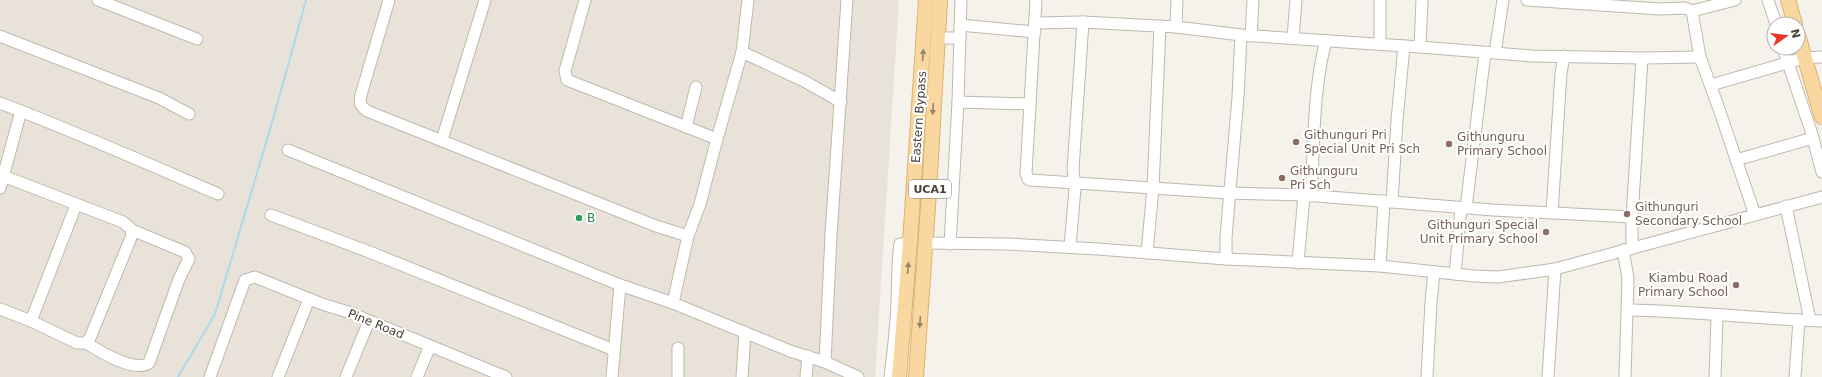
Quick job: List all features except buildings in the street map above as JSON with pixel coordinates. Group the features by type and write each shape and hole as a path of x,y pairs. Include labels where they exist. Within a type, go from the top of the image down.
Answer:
{"main road":[{"name":"Eastern Bypass","path":"899,377 910,243 926,0"},
{"name":"Eastern Bypass","path":"916,377 929,193 940,0"},
{"path":"1788,0 1793,16"},
{"path":"1804,58 1822,117"},
{"path":"902,338 919,340"}],"street":[{"path":"98,0 197,39"},
{"path":"389,0 360,103 367,111 656,226 688,236"},
{"path":"442,140 485,0"},
{"path":"585,0 565,71 567,80 717,139"},
{"path":"673,303 688,236 700,204 742,52 748,0"},
{"path":"825,362 831,235 847,0"},
{"path":"950,244 958,102 961,0"},
{"path":"1036,0 1026,173 1028,179 1034,181 1074,182 1230,193 1308,195 1463,208 1632,217"},
{"path":"1176,27 1177,0"},
{"path":"1226,259 1238,97 1246,35 1253,0"},
{"path":"1293,38 1296,0"},
{"path":"1380,0 1380,44"},
{"path":"1420,47 1422,0"},
{"path":"1455,274 1463,208 1490,53 1503,0"},
{"path":"1527,0 1660,9 1689,7 1735,0"},
{"path":"1768,0 1773,16"},
{"path":"1689,7 1700,57 1711,85 1754,215"},
{"path":"960,25 1035,27 1083,22 1176,27 1246,35 1490,53 1642,58 1700,57"},
{"path":"1070,247 1075,188 1073,168 1083,22"},
{"path":"1148,254 1153,188 1160,26"},
{"path":"0,36 159,98 189,114"},
{"path":"938,38 960,38"},
{"path":"1298,263 1308,195 1322,56 1326,41"},
{"path":"1380,266 1404,46"},
{"path":"742,52 804,81 841,102"},
{"path":"1552,213 1564,56"},
{"path":"1786,56 1813,138 1822,172"},
{"path":"1711,85 1804,58 1822,57"},
{"path":"1625,377 1628,310 1627,249 1632,217 1642,58"},
{"path":"686,127 696,87"},
{"path":"958,102 1030,104"},
{"path":"0,103 81,135 124,155 218,194"},
{"path":"0,188 21,111"},
{"path":"1736,160 1813,138"},
{"path":"288,150 620,285 673,303 825,362 858,377"},
{"path":"0,309 31,321 77,343 86,343 118,360 142,366 149,363 188,257 185,252 132,230 123,222 3,176"},
{"path":"925,243 1008,244 1070,247 1226,259 1380,266 1498,277 1555,269 1822,197"},
{"path":"31,321 76,204"},
{"path":"1786,206 1805,320 1795,377"},
{"path":"271,215 379,255 614,350"},
{"path":"86,343 90,338 130,239 132,230"},
{"path":"890,377 897,303 897,273 900,244 910,243"},
{"path":"1548,377 1555,269"},
{"path":"1427,377 1434,272"},
{"name":"Pine Road","path":"210,377 245,280 255,277 430,346 488,374 506,377"},
{"path":"612,377 620,285"},
{"path":"278,377 309,298"},
{"path":"1628,310 1674,311 1717,316 1822,321"},
{"path":"1715,377 1717,316"},
{"path":"346,377 369,321"},
{"path":"742,377 745,332"},
{"path":"417,377 430,346"},
{"path":"678,348 678,377"},
{"path":"806,377 808,356"}],"shaded area":[{"path":"0,0 899,0 875,377 0,377"}],"waterway":[{"path":"178,377 215,314 274,116 306,0"}],"place":[{"name":"Githunguri Pri Special Unit Pri Sch","path":"1296,142"},
{"name":"Githunguru Primary School","path":"1449,144"},
{"name":"Githunguru Pri Sch","path":"1282,178"},
{"name":"Githunguri Secondary School","path":"1627,214"},
{"name":"B","path":"579,218"},
{"name":"Githunguri Special Unit Primary School","path":"1546,232"},
{"name":"Kiambu Road Primary School","path":"1736,285"}]}
